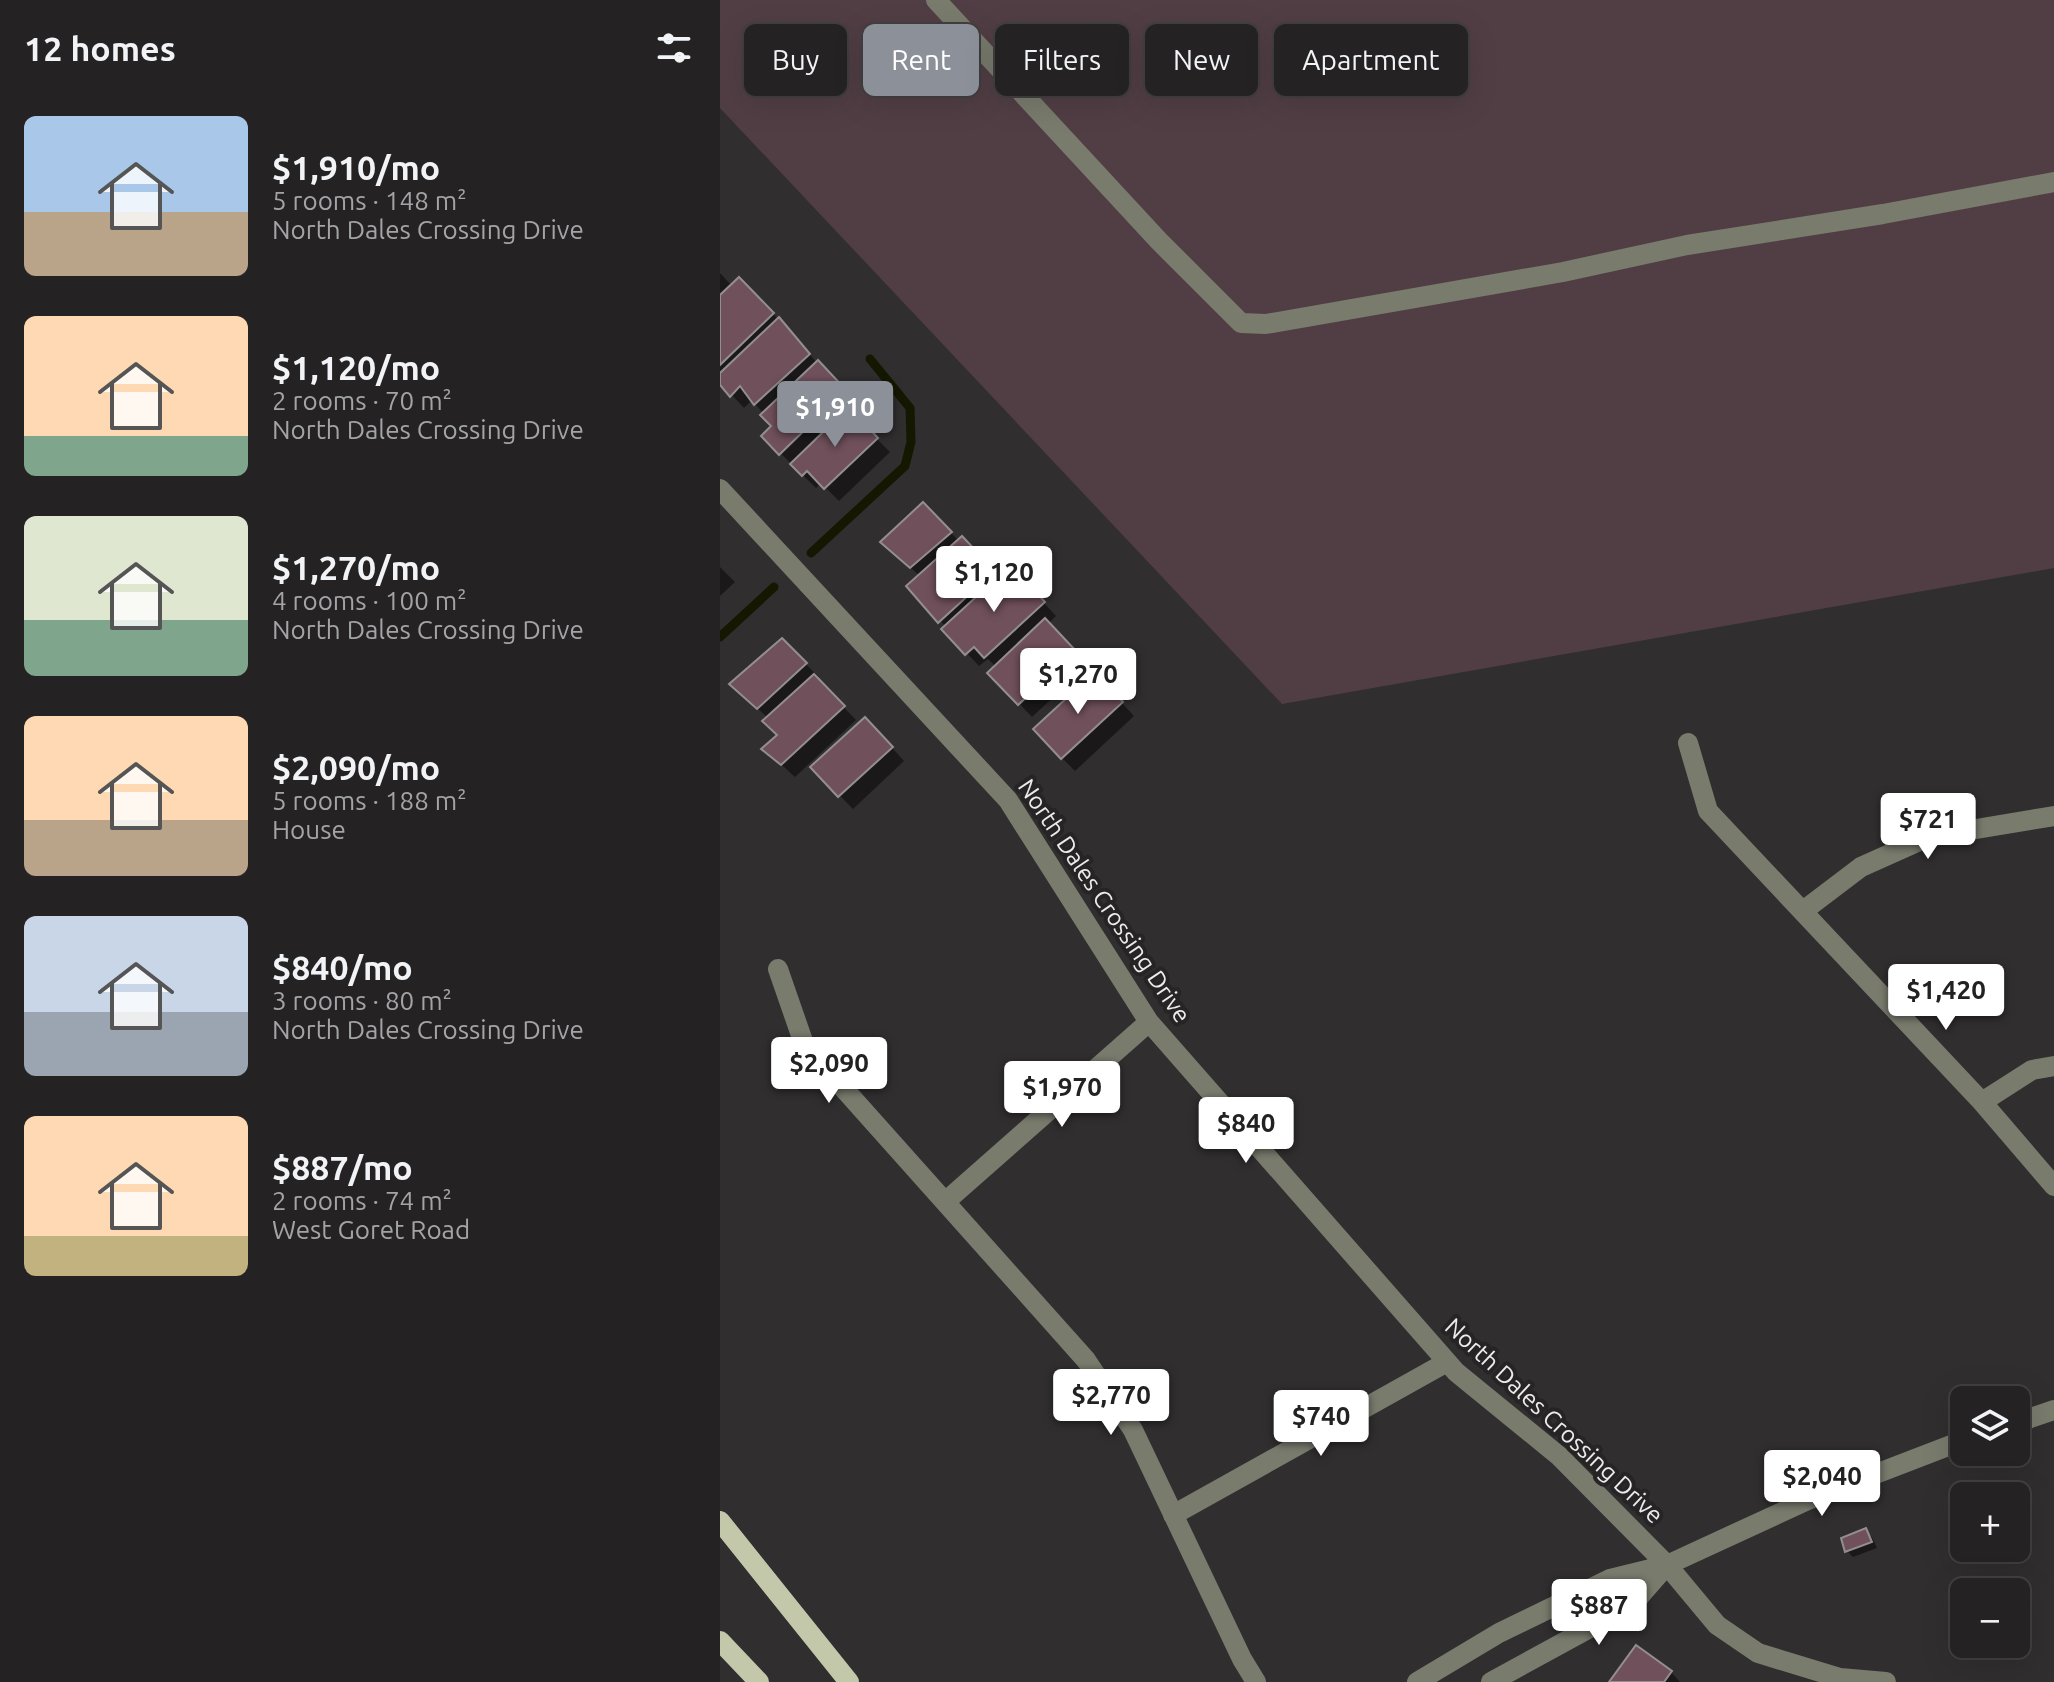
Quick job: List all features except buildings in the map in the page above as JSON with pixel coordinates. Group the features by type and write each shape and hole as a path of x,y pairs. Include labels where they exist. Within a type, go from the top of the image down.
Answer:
{"main road":[{"path":"720,1521 849,1682"},
{"path":"720,1641 759,1682"}],"street":[{"path":"936,0 1159,241 1241,323 1266,324 1563,272 1687,245 1883,214 2054,182"},
{"name":"North Dales Crossing Drive","path":"720,489 1008,800 1149,1022 1456,1372 1559,1456 1667,1565 1717,1625 1758,1653 1840,1678 1886,1682"},
{"path":"1688,743 1708,811 1982,1102 2054,1186"},
{"path":"1803,911 1861,867 1928,837 2054,816"},
{"path":"778,969 804,1044 1086,1360 1133,1430 1242,1659 1256,1682"},
{"path":"945,1202 1149,1022"},
{"path":"1982,1102 2032,1070 2054,1066"},
{"path":"1173,1515 1447,1362"},
{"path":"2030,1418 2054,1410"},
{"path":"1417,1682 1499,1633 1610,1579 1667,1565 1808,1500 1950,1445"},
{"path":"1497,1681 1632,1605 1667,1565"}],"shaded area":[{"path":"720,0 2054,0 2054,568 1282,704 720,108"}],"waterway":[{"path":"811,553 905,466 911,442 910,408 870,359"},
{"path":"720,637 774,587"}]}
